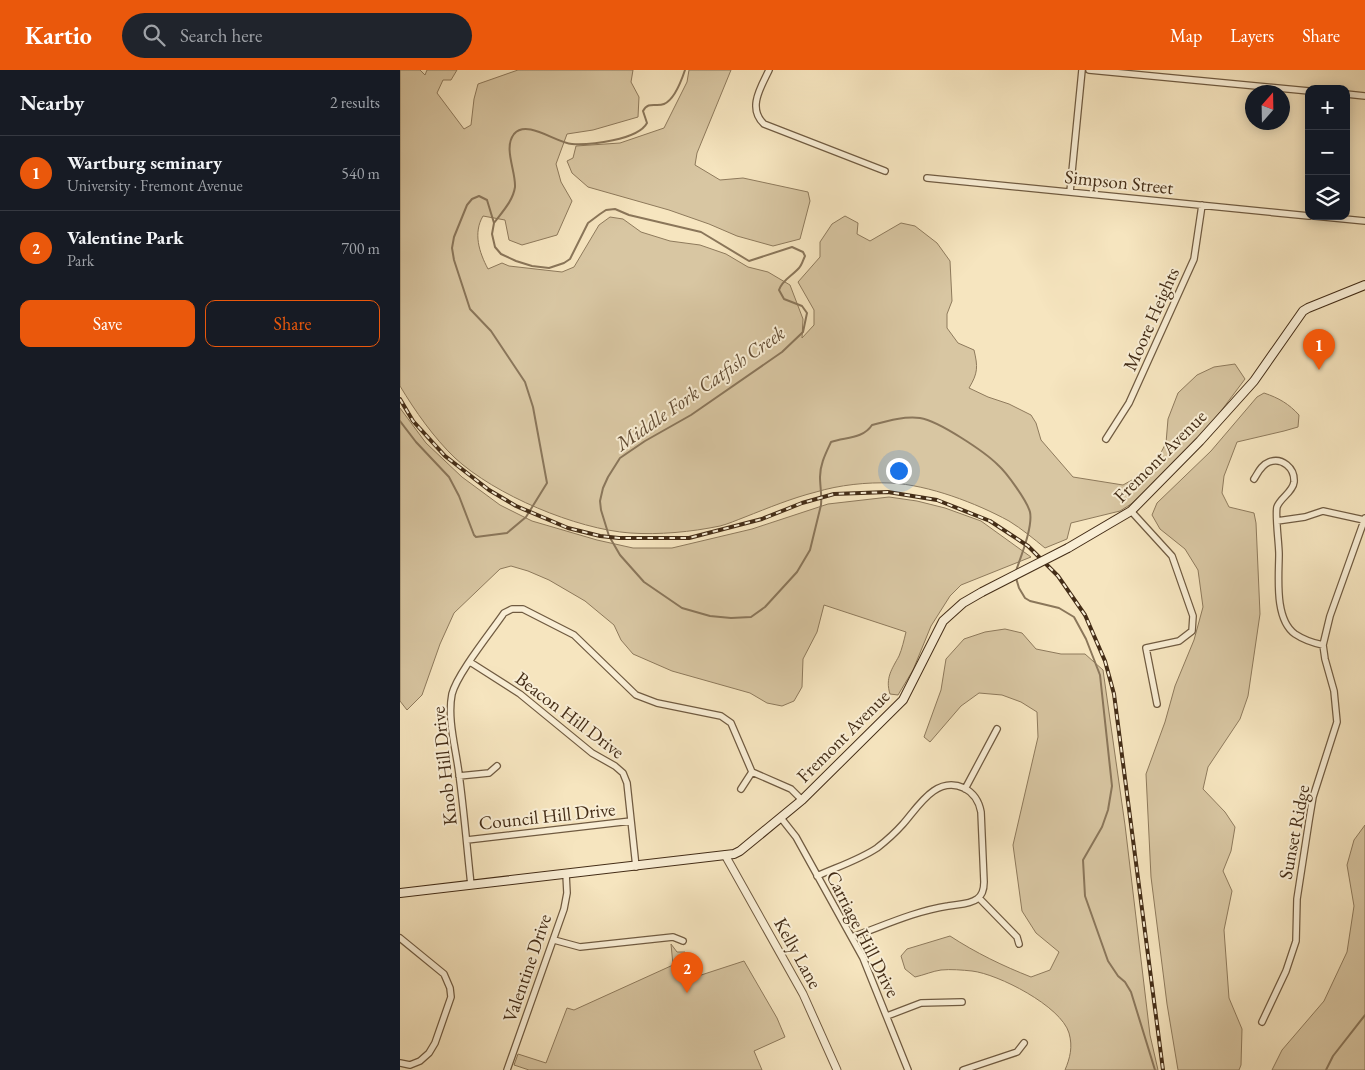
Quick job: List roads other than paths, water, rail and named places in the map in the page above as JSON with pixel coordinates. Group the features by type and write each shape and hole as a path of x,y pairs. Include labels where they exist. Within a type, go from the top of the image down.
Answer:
{"main road":[{"name":"Fremont Avenue","path":"400,893 636,866 725,855 740,851 802,800 903,700 943,621 963,603 1068,548 1131,511 1200,441 1254,381 1303,311 1365,285"}],"street":[{"path":"769,70 755,105 756,113 764,124 884,170"},
{"path":"1070,192 1082,70"},
{"path":"1089,70 1305,91"},
{"path":"1350,94 1365,96"},
{"name":"Simpson Street","path":"926,178 1305,216"},
{"name":"Moore Heights","path":"1106,439 1130,403 1194,259 1202,205"},
{"path":"1350,220 1365,221"},
{"path":"1254,479 1268,462 1282,461 1292,470 1294,481 1292,487 1277,507 1278,579 1282,616 1293,633 1306,641 1323,645 1330,616 1365,519 1323,511 1305,517 1278,521"},
{"path":"1131,511 1172,556 1192,616 1192,631 1179,641 1146,648 1157,704"},
{"name":"Knob Hill Drive","path":"470,885 467,840 451,717 452,694 470,662 504,614 512,609 523,609 574,635 636,695 657,703 721,716 731,723 752,772"},
{"name":"Sunset Ridge","path":"1262,1022 1294,949 1297,932 1297,899 1308,821 1313,797 1337,722 1334,691 1323,645"},
{"name":"Beacon Hill Drive","path":"470,662 520,694 592,753 615,766 623,773 627,783 636,866"},
{"path":"965,789 997,729"},
{"path":"459,776 489,773 498,766"},
{"path":"741,789 752,772 790,789 802,800"},
{"path":"817,876 875,849 892,835 936,788 952,785 965,789 975,797 981,812 984,882 979,898 966,904 927,911 852,937"},
{"name":"Carriage Hill Drive","path":"780,818 796,837 863,958 908,1070"},
{"name":"Council Hill Drive","path":"467,840 631,822"},
{"name":"Kelly Lane","path":"725,855 803,994 837,1070"},
{"name":"Valentine Drive","path":"507,1070 554,940 568,894 566,874"},
{"path":"979,898 1017,937 1019,944"},
{"path":"554,940 580,948 673,937 683,941"},
{"path":"400,938 444,974 448,981 451,997 429,1053 420,1061 410,1065 400,1063"},
{"path":"887,1016 921,1003 962,1002"},
{"path":"962,1070 1016,1052 1024,1043"}],"waterway":[{"path":"494,223 507,206 514,192 515,181 510,153 511,140 514,134 520,130 534,130 572,144 590,144 634,134 647,123 643,111 645,108 650,105 661,105 668,102 677,89 685,70"},
{"name":"Middle Fork Catfish Creek","path":"400,421 416,442 449,477 476,537 507,533 526,517 547,483 533,407 525,382 491,331 470,309 454,260 452,248 454,237 467,205 472,199 479,196 487,200 494,223 492,234 495,247 501,254 532,266 549,268 570,259 588,223 606,210 615,209 629,215 701,232 749,261 792,247 803,252 805,256 800,267 785,281 779,290 784,299 802,306 807,313 803,332 782,352 691,415 645,441 620,458 608,477 600,501 609,536 620,555 644,582 682,608 710,616 751,617 765,607 797,572 810,550 821,505 821,468 831,442 864,433 872,425 896,419 920,418 928,420 961,438 992,459 1021,494 1030,512 1030,525 1016,571"},
{"name":"Middle Fork Catfish Creek","path":"1016,578 1025,598 1059,608 1074,617 1086,639 1100,675 1112,786 1108,810 1102,827 1083,860 1085,896 1108,961 1131,992 1155,1070"},
{"path":"1326,1070 1333,1056 1365,1015"}],"railway":[{"path":"400,399 413,421 445,456 489,490 516,506 568,528 600,536 619,538 689,538 762,519 802,503 834,494 888,492 937,500 990,521 1028,546 1058,576 1085,615 1105,661 1114,694 1163,1070"}],"place":[{"name":"Wartburg seminary","path":"1319,370"},
{"name":"Valentine Park","path":"687,993"}]}
